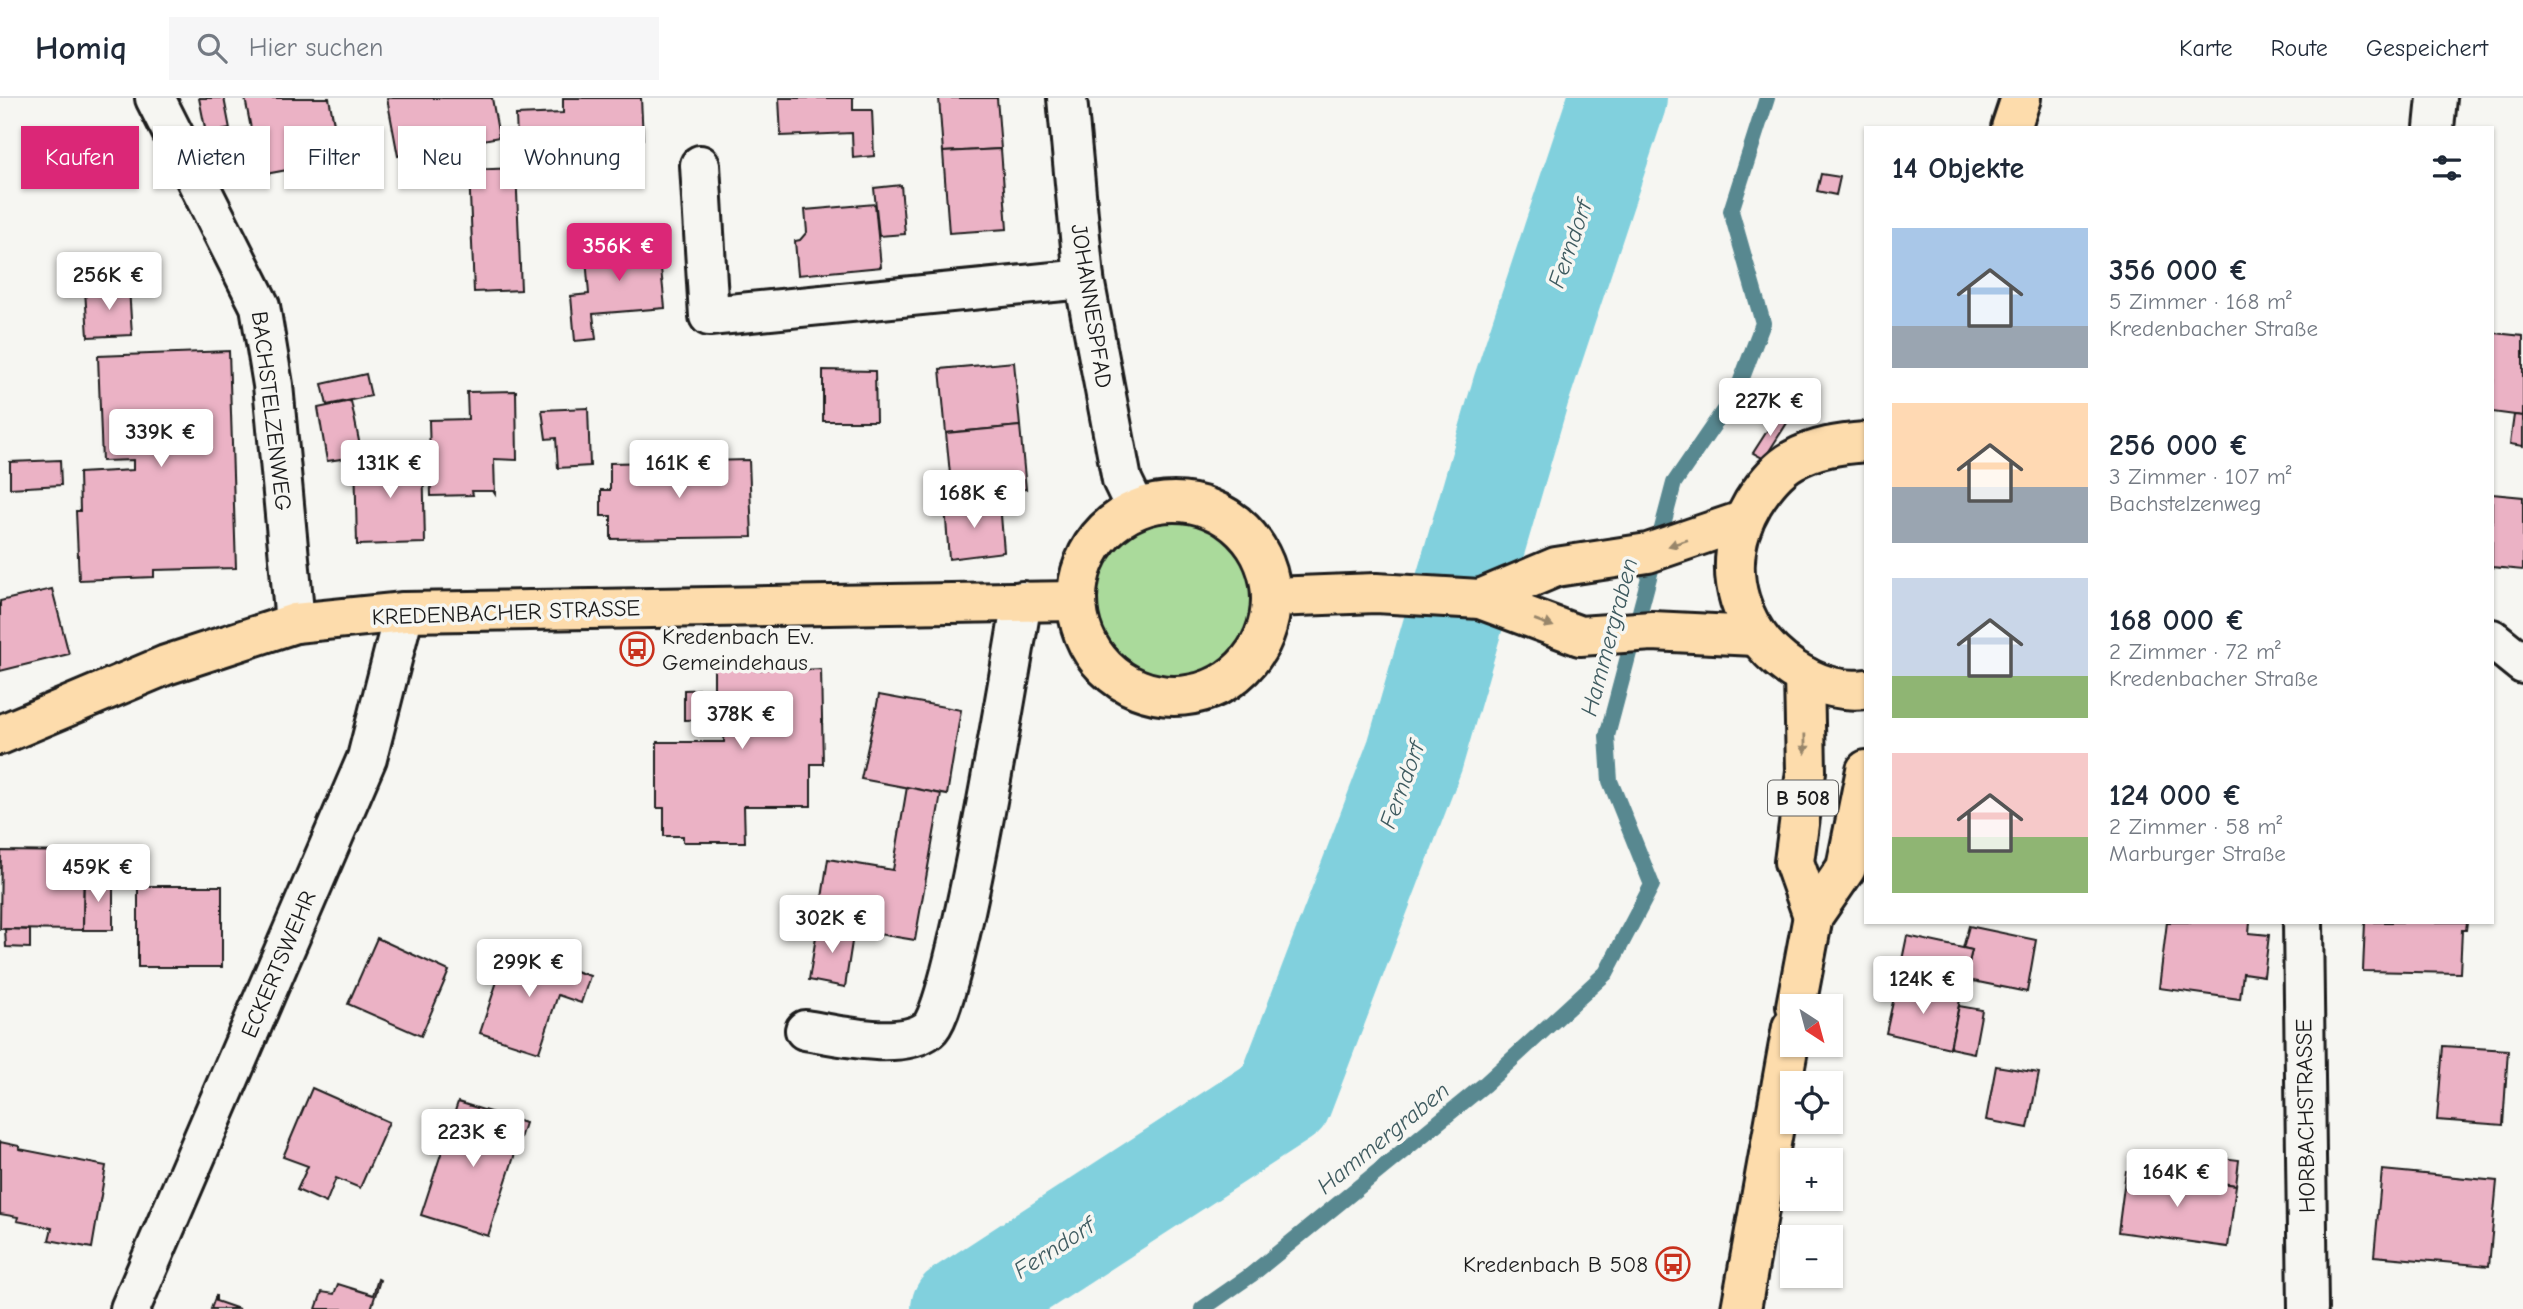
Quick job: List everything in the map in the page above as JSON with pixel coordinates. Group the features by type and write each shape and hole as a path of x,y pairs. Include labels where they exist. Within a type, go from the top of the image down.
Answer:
{"main road":[{"path":"2012,126 2021,98"},
{"path":"1860,433 1792,460 1763,488 1742,521 1734,560 1739,600 1755,636 1782,665 1818,684 1864,690"},
{"path":"1174,501 1207,507 1229,518 1259,550 1267,569 1272,597 1268,626 1259,647 1245,667 1226,682 1202,693 1177,696 1150,694 1124,684 1103,667 1087,645 1079,624 1076,601 1080,573 1092,547 1111,524 1136,509 1174,501"},
{"path":"1480,599 1556,567 1648,552 1742,521"},
{"path":"1272,597 1376,593 1480,599 1580,636 1652,631 1755,636"},
{"name":"KREDENBACHER STRASSE","path":"0,736 166,665 295,623 404,612 1076,601"},
{"name":"B 508","path":"1804,676 1806,771 1794,862 1813,916"},
{"name":"B 508","path":"1798,994 1813,916 1846,868 1864,780"},
{"path":"1741,1309 1787,1057"}],"street":[{"name":"BACHSTELZENWEG","path":"155,98 218,217 260,306 273,385 295,623"},
{"name":"JOHANNESPFAD","path":"1067,98 1084,279 1122,480 1136,509"},
{"path":"2434,126 2437,98"},
{"path":"700,165 709,316 1084,279"},
{"path":"804,1030 892,1041 930,1028 940,1012 962,925 1022,601"},
{"name":"ECKERTSWEHR","path":"130,1309 367,758 404,612"},
{"path":"2494,641 2523,664"},
{"name":"HORBACHSTRASSE","path":"2303,924 2308,1309"}],"green space":[{"path":"1174,502 1211,509 1243,530 1264,562 1271,599 1264,636 1243,668 1211,689 1174,696 1137,689 1105,668 1084,636 1077,599 1084,562 1105,530 1137,509"}],"building":[{"path":"199,98 224,98 229,126 205,126"},
{"path":"245,98 329,98 334,126 284,126 284,171 270,173 270,126 250,126"},
{"path":"387,98 492,98 499,137 486,139 486,126 398,126 398,156"},
{"path":"563,98 641,98 642,126 516,126 516,115 563,113"},
{"path":"779,98 853,98 853,110 872,110 874,156 853,158 852,133 781,136"},
{"path":"939,98 997,98 1001,149 943,152"},
{"path":"1001,149 1007,229 949,233 943,152"},
{"path":"486,169 500,169 500,189 517,189 521,290 474,292 470,189 486,189"},
{"path":"1821,174 1840,177 1836,195 1817,191"},
{"path":"901,185 905,234 879,236 874,188"},
{"path":"875,204 881,267 798,275 795,241 800,240 807,232 805,210"},
{"path":"658,239 665,308 593,314 596,339 575,341 571,296 589,294 585,246"},
{"path":"129,287 132,335 88,337 85,290"},
{"path":"2495,333 2523,336 2523,416 2494,412"},
{"path":"229,351 236,568 154,570 154,577 79,580 76,511 80,511 79,473 133,470 133,460 102,461 98,356"},
{"path":"1014,362 1020,426 946,433 940,369"},
{"path":"823,370 875,371 876,421 823,421"},
{"path":"366,374 371,396 327,405 322,384"},
{"path":"516,391 517,460 494,459 495,494 493,491 472,491 473,495 431,496 429,420 468,419 467,392"},
{"path":"351,401 362,456 327,461 318,408"},
{"path":"588,408 590,466 558,468 556,438 546,439 542,410"},
{"path":"2514,415 2523,416 2523,446 2510,444"},
{"path":"1776,417 1787,423 1764,459 1753,453"},
{"path":"1020,426 1026,489 952,495 946,433"},
{"path":"423,455 425,543 357,545 355,456"},
{"path":"60,460 61,485 10,488 10,462"},
{"path":"749,460 752,537 611,539 611,516 601,516 601,490 610,490 610,463"},
{"path":"2494,494 2523,497 2523,570 2494,567"},
{"path":"1000,503 1004,552 949,559 945,507"},
{"path":"52,589 69,654 0,671 0,601"},
{"path":"755,662 755,670 797,665 797,670 821,669 823,764 811,764 811,806 744,806 745,842 683,842 683,836 664,836 664,808 657,808 657,742 724,742 724,719 684,720 684,690 714,689 714,663"},
{"path":"879,695 961,710 947,795 861,779"},
{"path":"907,787 941,794 915,940 818,924 828,859 893,870"},
{"path":"1,851 84,852 83,930 0,929"},
{"path":"84,878 113,878 113,930 83,930"},
{"path":"138,886 222,886 222,967 138,967"},
{"path":"818,924 854,929 845,987 809,980"},
{"path":"2167,924 2250,924 2249,933 2269,935 2264,976 2243,973 2240,999 2159,988"},
{"path":"2365,924 2467,924 2466,930 2462,930 2460,973 2363,971"},
{"path":"1969,926 2036,940 2027,992 1973,981 1971,993 1962,991 1972,950 1963,948"},
{"path":"5,929 30,930 30,948 6,947"},
{"path":"1907,936 1972,950 1960,1000 1897,984"},
{"path":"377,938 449,971 421,1036 348,1004"},
{"path":"508,948 590,976 581,1003 558,995 539,1052 480,1033"},
{"path":"1897,984 1960,1000 1950,1048 1886,1033"},
{"path":"1959,1006 1982,1010 1974,1053 1950,1048"},
{"path":"2443,1046 2508,1050 2503,1125 2437,1120"},
{"path":"1996,1066 2039,1073 2028,1128 1986,1120"},
{"path":"312,1088 389,1122 360,1188 336,1178 326,1203 297,1190 308,1166 283,1157"},
{"path":"458,1102 525,1123 488,1236 421,1215"},
{"path":"0,1142 19,1146 19,1149 106,1166 92,1248 49,1240 52,1228 17,1221 18,1217 0,1214"},
{"path":"2166,1151 2239,1160 2236,1185 2162,1175"},
{"path":"2382,1170 2497,1181 2489,1266 2374,1256"},
{"path":"2126,1171 2236,1185 2228,1247 2118,1232"},
{"path":"378,1279 380,1280 371,1309 316,1309 322,1292 334,1294 338,1284 373,1295"},
{"path":"216,1295 216,1301 239,1309 211,1309"}],"waterway":[{"name":"Ferndorf","path":"960,1309 1284,1098 1415,755 1521,390 1618,98"},
{"name":"Hammergraben","path":"1202,1309 1251,1275 1484,1085 1606,973 1652,885 1610,781 1607,736 1674,483 1737,391 1763,323 1731,211 1767,98"}],"place":[{"name":"Kredenbach Ev. Gemeindehaus","path":"637,649"},
{"name":"Kredenbach B 508","path":"1673,1264"}]}
